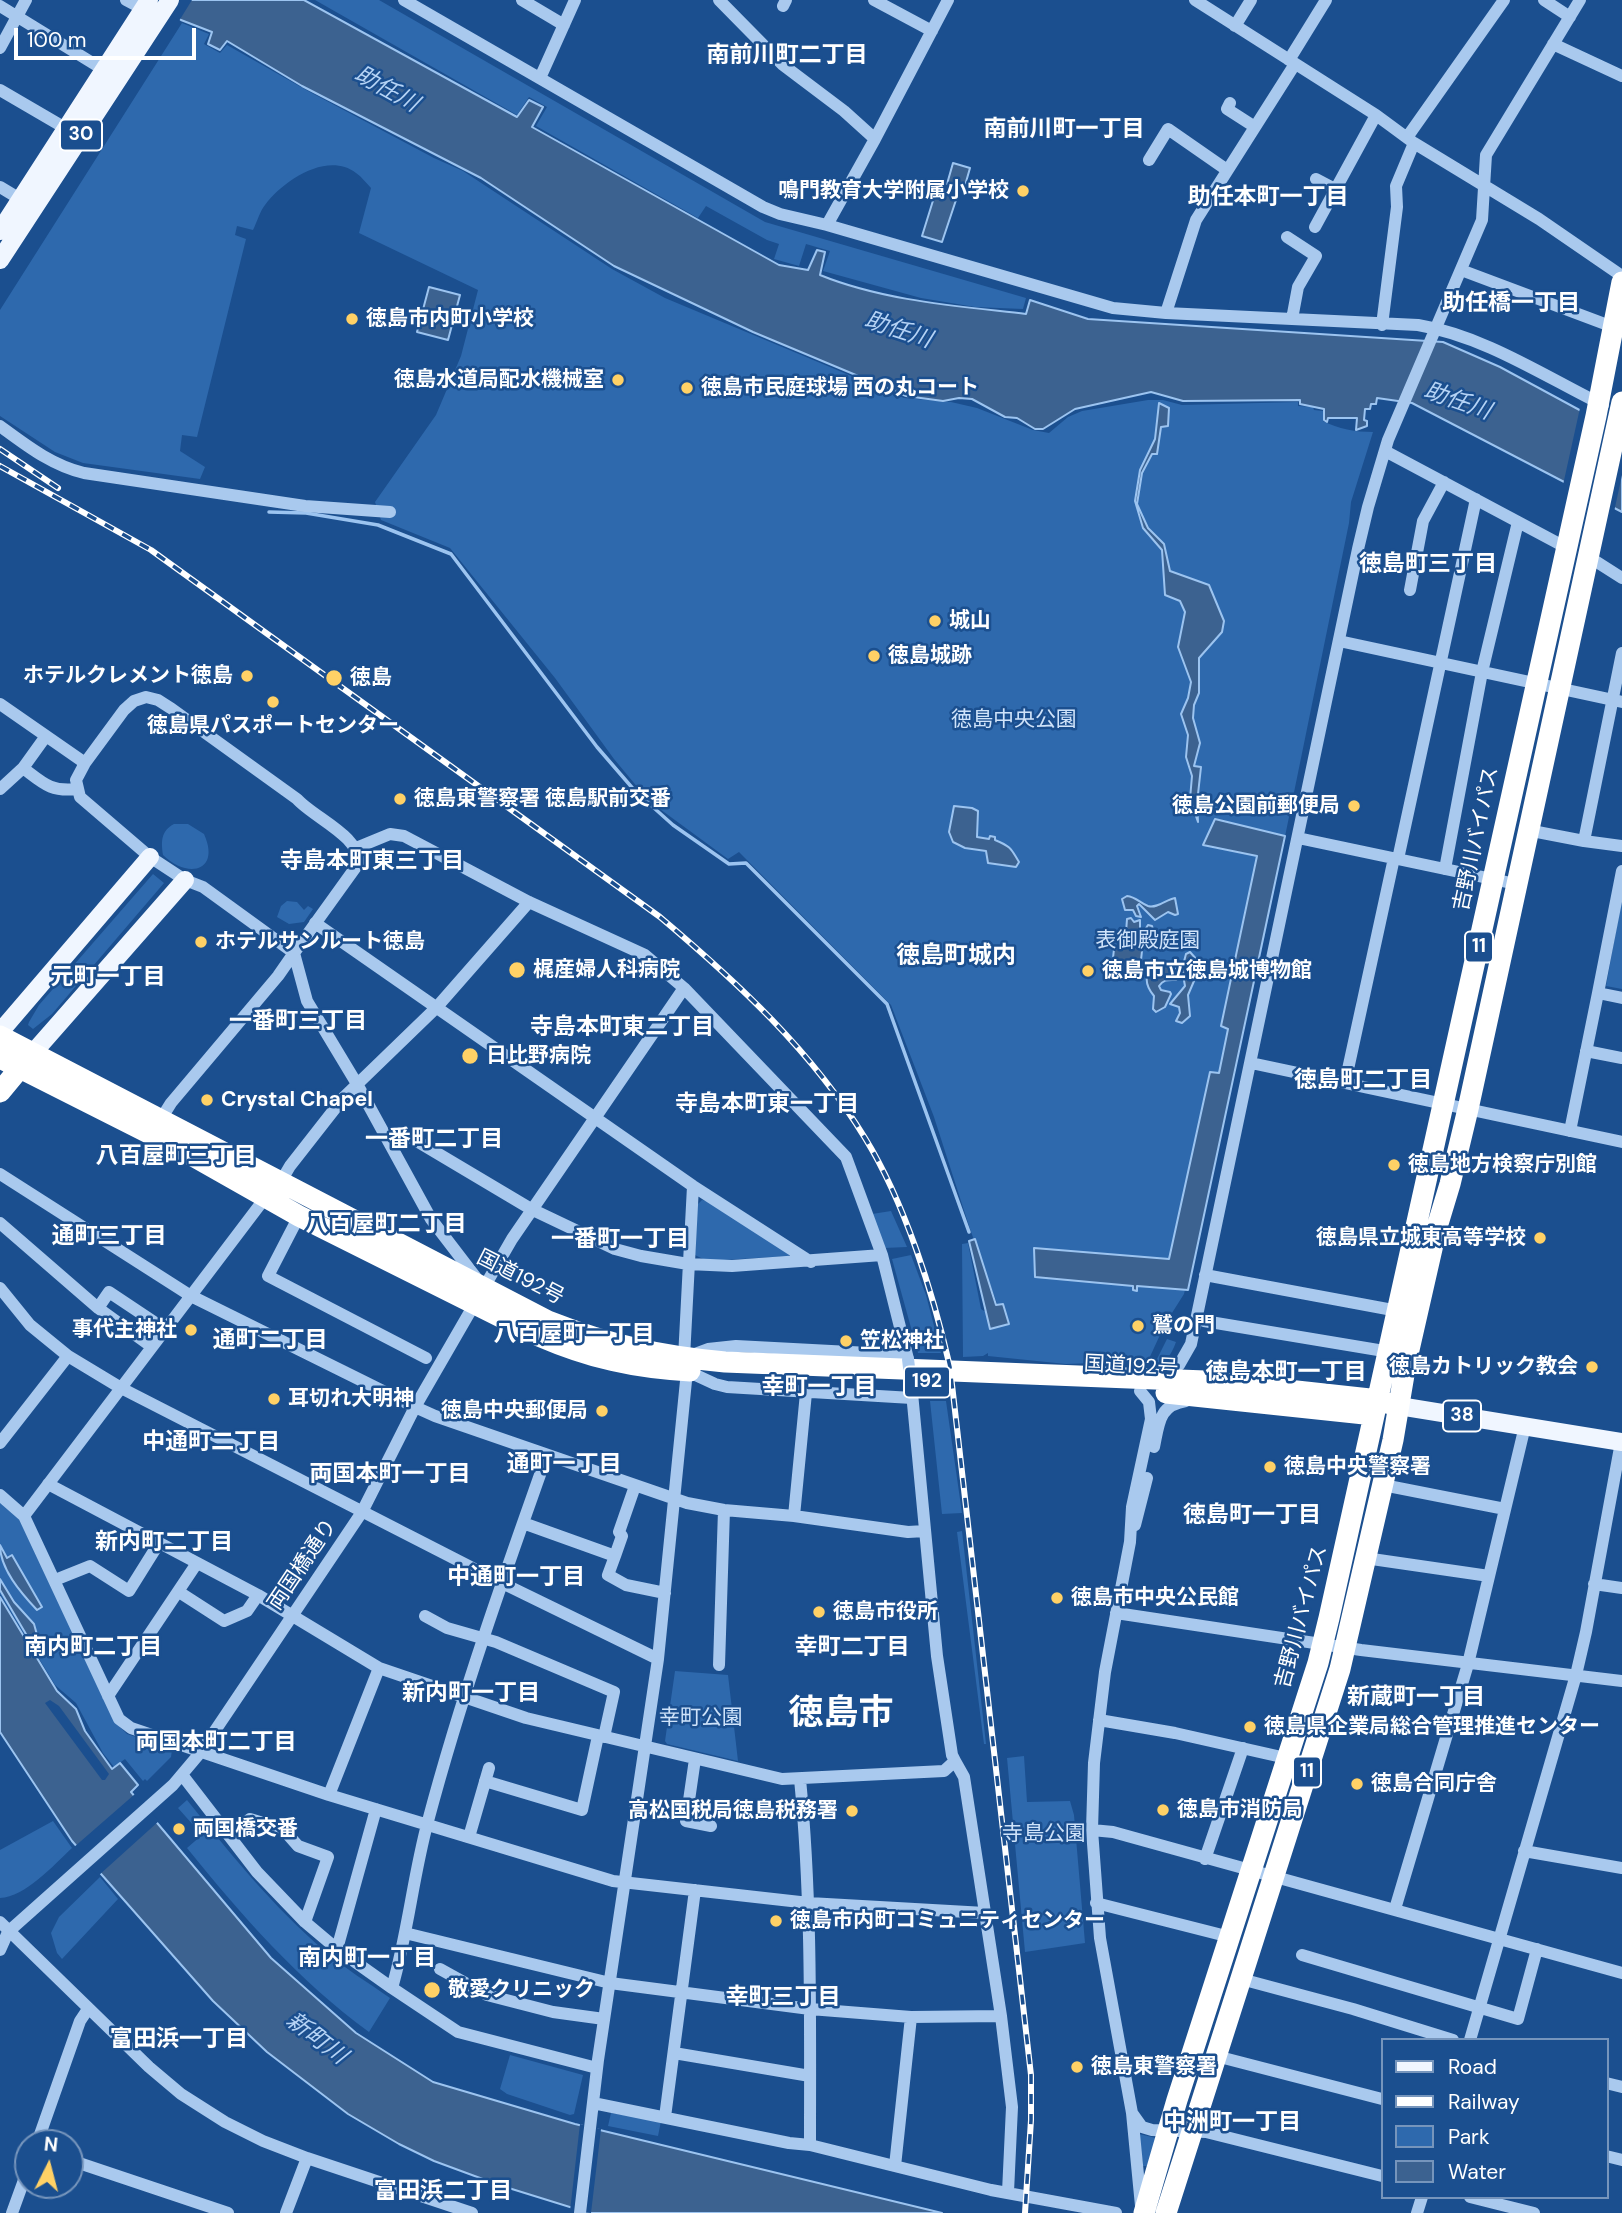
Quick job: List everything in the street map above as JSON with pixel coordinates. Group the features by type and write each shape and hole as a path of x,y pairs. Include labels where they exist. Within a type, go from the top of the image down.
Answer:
{"highway":[{"name":"吉野川バイパス","path":"1166,2213 1340,1669 1383,1486 1384,1407 1398,1311 1567,548 1622,282"},
{"name":"吉野川バイパス","path":"1143,2213 1322,1644 1384,1407 1406,1363 1437,1227 1468,1109 1620,414"},
{"name":"国道192号","path":"0,1034 26,1060 265,1198 299,1216 479,1296"},
{"name":"国道192号","path":"0,1058 26,1060 161,1119 280,1183 574,1351 622,1364 1144,1385 1205,1381 1384,1407"},
{"path":"0,1092 26,1060"},
{"name":"国道192号","path":"1144,1385 1206,1398 1384,1407"}],"main road":[{"name":"30","path":"0,231 20,199 74,132 104,69 155,4"},
{"name":"30","path":"0,260 74,132 155,4"},
{"path":"0,1034 150,857"},
{"path":"26,1060 185,880"},
{"name":"38","path":"1384,1407 1621,1442"}],"street":[{"path":"0,48 26,0"},
{"path":"126,0 155,4"},
{"path":"404,0 763,207 780,214 828,225 1113,308 1418,325 1433,333 1488,348 1597,410 1620,414"},
{"path":"522,0 564,25"},
{"path":"540,78 575,0"},
{"path":"719,0 783,65 844,111 875,139"},
{"path":"874,0 932,31"},
{"path":"828,225 948,0"},
{"path":"1195,0 1484,187 1539,219 1622,276"},
{"path":"1235,26 1251,0"},
{"path":"1166,313 1196,220 1255,127 1326,0"},
{"path":"1382,325 1397,207 1396,186 1411,140 1504,0"},
{"path":"1544,0 1570,17"},
{"path":"1130,1542 1132,1507 1151,1419 1144,1385 1179,1365 1187,1353 1368,507 1401,409 1482,220 1486,155 1580,0"},
{"path":"0,6 104,69"},
{"path":"1553,44 1622,76"},
{"path":"0,90 74,132"},
{"path":"1230,103 1227,109 1255,127"},
{"path":"1315,227 1376,115"},
{"path":"1149,160 1168,129 1227,170"},
{"path":"1316,179 1335,189"},
{"path":"0,187 20,199"},
{"path":"1287,237 1316,256 1298,287 1292,320"},
{"path":"1461,270 1613,327"},
{"path":"0,426 39,454 68,469 305,506 390,512"},
{"path":"1385,451 1567,548"},
{"path":"1410,590 1423,521 1444,482"},
{"path":"1345,1083 1476,499"},
{"path":"1444,869 1482,672 1518,522"},
{"path":"1589,557 1622,578"},
{"path":"1339,641 1617,701"},
{"path":"1584,841 1617,701 1622,653"},
{"path":"161,1119 171,1103 278,976 294,953 315,923 358,864 359,858 356,848 346,838 305,809 297,799 172,709 152,698 140,698 124,710 85,763 76,780 83,802 150,857 185,880 203,887 294,953 307,1001 357,1084 431,1219 479,1296"},
{"path":"0,704 85,763"},
{"path":"0,789 23,768 46,736"},
{"path":"23,768 52,789 77,789"},
{"path":"1527,830 1622,846"},
{"path":"356,848 390,834 404,836 529,902 645,955 684,988 846,1157 882,1255 907,1357 937,1656 952,1755 964,1777 1012,2107 1008,2192"},
{"path":"1298,838 1516,884"},
{"path":"1570,1131 1622,871"},
{"path":"280,1183 290,1166 357,1084 436,1008 529,902"},
{"path":"315,923 693,1186 811,1262"},
{"name":"両国橋通り","path":"4,1927 87,1863 183,1776 201,1753 362,1512 415,1407 531,1209 684,988"},
{"path":"1598,993 1622,998"},
{"path":"1586,1051 1622,1058"},
{"path":"1251,1063 1622,1142"},
{"path":"385,1136 410,1137 453,1160 531,1209 615,1249 641,1256 688,1264 732,1266 882,1255"},
{"path":"0,1174 191,1296 435,1416 675,1500 724,1510 794,1516 908,1532 925,1531"},
{"path":"580,2213 597,2068 658,1659 686,1365 693,1186"},
{"path":"24,1516 265,1198"},
{"path":"299,1216 268,1276 426,1359"},
{"path":"0,1223 98,1308 152,1347"},
{"path":"1205,1275 1398,1311"},
{"path":"0,1288 30,1325 68,1356 121,1388 502,1583 658,1659"},
{"path":"98,1308 109,1292 166,1330"},
{"path":"1204,1321 1390,1352"},
{"path":"686,1365 708,1349 736,1346 907,1357"},
{"path":"0,1443 68,1356"},
{"path":"686,1365 715,1384 727,1387 806,1393 912,1395"},
{"path":"794,1516 806,1393"},
{"path":"1143,2213 1132,2113 1107,1981 1096,1903 1092,1830 1094,1763 1098,1720 1116,1613 1130,1542 1160,1420 1171,1405 1206,1398"},
{"path":"1395,1909 1468,1664 1525,1426"},
{"path":"1471,2038 1576,1675 1621,1442"},
{"path":"392,1988 427,1824 463,1697 547,1455"},
{"path":"48,1484 258,1595 379,1668 526,1718 782,1779 944,1771 955,1761"},
{"path":"635,1486 608,1575 636,1589 665,1593"},
{"path":"1383,1486 1505,1509"},
{"path":"0,1495 24,1516 118,1719 124,1724 201,1753 329,1795 624,1883 809,1903 985,1913"},
{"path":"719,1665 724,1510"},
{"path":"523,1523 615,1556"},
{"path":"55,1580 90,1566 129,1591 159,1543"},
{"path":"1365,1558 1489,1576"},
{"path":"108,1696 197,1563"},
{"path":"1594,1584 1622,1588"},
{"path":"179,1592 224,1621 247,1611 258,1595"},
{"path":"1116,1613 1468,1664 1622,1681"},
{"path":"425,1616 447,1628 496,1642 614,1692 581,1814 485,1781"},
{"path":"329,1795 379,1668"},
{"path":"1098,1720 1286,1758"},
{"path":"1205,1859 1243,1748"},
{"path":"695,1759 686,1821 711,1826"},
{"path":"469,1837 489,1768"},
{"path":"183,1776 257,1872 304,1922 392,1988 458,2032 597,2068"},
{"path":"800,1779 809,1903 810,2145"},
{"path":"337,1949 376,1809"},
{"path":"229,1836 250,1819 283,1829 298,1846 328,1857 304,1922"},
{"path":"1092,1830 1113,1832 1622,1973"},
{"path":"1524,1851 1622,1868"},
{"path":"665,2117 695,1890"},
{"path":"1096,1903 1230,1937"},
{"path":"0,1950 4,1927"},
{"path":"4,1927 149,2067 181,2094 225,2122 263,2141 307,2158 472,2213"},
{"path":"405,1933 610,1983 810,2009 911,2017 1001,2017"},
{"path":"1302,1955 1518,2019 1537,1948"},
{"path":"440,1969 487,1995 553,2012 604,2019"},
{"path":"1241,1979 1447,2038"},
{"path":"42,2129 80,2021 88,2009"},
{"path":"895,2166 911,2017"},
{"path":"674,2053 810,2076"},
{"path":"1216,2056 1380,2098"},
{"path":"593,2103 810,2145 991,2190 1116,2213"},
{"path":"1132,2113 1142,2127 1169,2133 1206,2132 1380,2176"},
{"path":"286,2213 307,2158"},
{"path":"84,2165 228,2213"},
{"path":"1478,2199 1534,2213"}],"green space":[{"path":"315,0 379,0 765,222 1026,298 1023,309 975,307 921,298 823,271 830,251 806,244 799,266 774,259 779,244 706,206 698,218 536,126 547,107 529,97 517,115"},
{"name":"徳島中央公園","path":"182,23 209,34 204,44 220,53 227,45 308,91 463,171 612,269 665,298 904,398 951,402 977,408 1033,430 1049,433 1068,417 1082,411 1148,400 1163,400 1182,405 1298,402 1298,406 1323,411 1323,421 1329,424 1347,430 1373,432 1351,502 1349,523 1261,954 1184,1294 1165,1324 1148,1361 1066,1364 988,1356 988,1353 983,1356 963,1357 962,1244 968,1243 981,1309 999,1309 934,1117 891,1005 739,852 728,859 649,801 614,759 555,678 450,548 381,520 375,502 436,415 461,356 478,290 359,233 371,188 358,175 345,167 332,165 306,172 273,196 263,207 253,230 237,226 235,235 246,239 197,437 182,435 180,451 205,467 200,479 83,463 55,452 0,416 0,310"},
{"path":"174,824 188,824 204,834 208,857 205,864 199,868 182,867 163,855 163,837"},
{"path":"153,874 164,883 52,1014 33,1029 28,1025 39,1005"},
{"path":"1622,898 1622,989 1606,986"},
{"path":"287,901 297,902 304,910 308,906 313,909 304,922 289,924 277,917 281,906"},
{"path":"702,1200 708,1201 789,1256 707,1261 695,1255 697,1205"},
{"path":"891,1211 907,1247 884,1248 872,1214"},
{"path":"911,1255 926,1295 941,1353 918,1353 892,1259"},
{"path":"1167,1339 1176,1342 1169,1356 1162,1364 1147,1369 1155,1363"},
{"path":"930,1401 946,1401 962,1513 942,1514"},
{"path":"0,1502 19,1518 119,1726 127,1734 172,1749 171,1757 147,1781 143,1781 125,1759 114,1767 103,1753 76,1703 55,1685 0,1594"},
{"path":"962,1531 986,1744 957,1532"},
{"name":"幸町公園","path":"675,1671 728,1675 738,1761 667,1744 665,1741"},
{"name":"寺島公園","path":"1024,1756 1027,1802 1070,1801 1074,1815 1085,1943 1025,1952 1007,1758"},
{"path":"187,1800 253,1879 306,1934 333,1958 390,1998 369,2032 319,1991 272,1946 187,1848 202,1835 178,1808"},
{"path":"53,1821 72,1848 29,1886 0,1898 0,1850"},
{"path":"100,1877 118,1899 62,1959 57,1953 51,1933 59,1917"},
{"path":"510,2055 583,2075 574,2114 570,2115 507,2094 500,2089"},
{"path":"611,2113 661,2121 658,2136 608,2126"},
{"path":"1139,2134 1156,2138 1147,2166 1143,2166"}],"water":[{"name":"助任川","path":"152,0 304,0 517,117 529,100 543,107 532,127 779,265 808,270 817,250 825,252 820,275 869,291 947,305 1026,314 1030,300 1088,319 1443,342 1500,367 1622,433 1622,512 1412,403 1377,398 1376,404 1365,409 1364,420 1367,421 1367,426 1356,430 1357,418 1328,418 1327,422 1324,420 1324,409 1300,404 1300,400 1183,401 1151,392 1075,409 1043,429 1035,429 1017,418 1005,417 972,399 943,401 906,396 753,332 614,266 481,178 302,86 227,41 220,50 208,44 212,32 181,20"},
{"path":"953,163 970,168 964,189 947,184"},
{"path":"936,191 957,197 942,242 922,236"},
{"path":"429,287 460,295 448,340 417,332"},
{"path":"1159,403 1169,408 1168,426 1161,427 1157,454 1152,454 1142,473 1137,504 1148,528 1164,544 1170,571 1209,585 1224,621 1222,632 1199,658 1199,693 1193,718 1200,743 1194,766 1201,767 1198,822 1190,799 1192,776 1186,757 1188,735 1181,714 1191,682 1178,647 1185,612 1180,601 1165,595 1162,550 1143,528 1135,501 1140,470 1155,439"},
{"path":"954,806 978,811 977,837 995,837 995,840 1008,847 1019,862 1016,867 988,863 986,851 965,848 953,842 949,832"},
{"path":"1215,819 1285,836 1188,1290 1137,1286 1137,1291 1133,1290 1133,1286 1035,1277 1034,1248 1169,1259 1210,1072 1219,1073 1228,1029 1221,1026 1257,856 1203,845"},
{"path":"1127,896 1151,907 1175,898 1178,914 1168,912 1155,920 1139,904 1137,906 1141,917 1136,916 1133,910 1125,910 1122,899"},
{"path":"1131,918 1134,922 1140,920 1140,934 1148,925 1152,926 1154,932 1143,942 1141,960 1130,964 1113,958 1114,949 1125,946 1127,919"},
{"path":"1190,952 1198,961 1188,995 1190,1016 1182,1023 1176,1021 1180,1013 1179,1007 1170,1004 1185,986 1182,969 1186,954"},
{"path":"1159,964 1176,968 1179,977 1176,980 1164,981 1159,986 1161,990 1171,994 1165,1007 1156,1012 1153,1009 1154,996 1148,987 1147,978 1150,970"},
{"path":"975,1239 996,1305 1003,1304 1009,1324 990,1329 969,1241"},
{"path":"0,1545 7,1558 12,1555 42,1607 37,1610 12,1580"},
{"path":"0,1579 14,1602 34,1624 41,1649 36,1651 0,1590"},
{"name":"新町川","path":"0,1597 57,1691 76,1709 85,1731 112,1769 120,1763 138,1785 131,1792 271,1958 356,2033 433,2082 575,2124 942,2213 589,2213 434,2161 348,2114 267,2052 213,2001 72,1841 0,1732"},
{"path":"892,1699 874,1720 873,1709 882,1700"}],"pier":[{"path":"149,0 192,0 179,21"},
{"path":"1580,408 1622,430 1622,475 1614,512 1563,485"},
{"path":"50,1700 59,1706 109,1774 105,1780 102,1780 45,1703"},
{"path":"135,1794 159,1821 98,1876 73,1848"},
{"path":"580,2124 601,2129 591,2213 570,2211"}],"waterway":[{"path":"269,512 306,513 378,525 451,554 597,747 635,791 673,825 729,864 746,863 887,1004 969,1232"}],"railway":[{"path":"0,449 58,488"},
{"path":"0,466 151,550 660,917 772,1019 821,1076 865,1138 893,1191 916,1249 950,1367 1031,2075 1025,2213"}],"place":[{"name":"鳴門教育大学附属小学校","path":"1023,191"},
{"name":"徳島市内町小学校","path":"352,319"},
{"name":"徳島水道局配水機械室","path":"618,380"},
{"name":"徳島市民庭球場 西の丸コート","path":"687,388"},
{"name":"城山","path":"935,621"},
{"name":"徳島城跡","path":"874,656"},
{"name":"ホテルクレメント徳島","path":"247,676"},
{"name":"徳島","path":"334,678"},
{"name":"徳島県パスポートセンター","path":"273,702"},
{"name":"徳島東警察署 徳島駅前交番","path":"400,799"},
{"name":"徳島公園前郵便局","path":"1354,806"},
{"name":"ホテルサンルート徳島","path":"201,942"},
{"name":"梶産婦人科病院","path":"517,970"},
{"name":"徳島市立徳島城博物館","path":"1088,971"},
{"name":"日比野病院","path":"470,1056"},
{"name":"Crystal Chapel","path":"207,1100"},
{"name":"徳島地方検察庁別館","path":"1394,1165"},
{"name":"徳島県立城東高等学校","path":"1540,1238"},
{"name":"鷲の門","path":"1138,1326"},
{"name":"事代主神社","path":"191,1330"},
{"name":"笠松神社","path":"846,1341"},
{"name":"徳島カトリック教会","path":"1592,1367"},
{"name":"耳切れ大明神","path":"274,1399"},
{"name":"徳島中央郵便局","path":"602,1411"},
{"name":"徳島中央警察署","path":"1270,1467"},
{"name":"徳島市中央公民館","path":"1057,1598"},
{"name":"徳島市役所","path":"819,1612"},
{"name":"徳島県企業局総合管理推進センター","path":"1250,1727"},
{"name":"徳島合同庁舎","path":"1357,1784"},
{"name":"徳島市消防局","path":"1163,1810"},
{"name":"高松国税局徳島税務署","path":"852,1811"},
{"name":"両国橋交番","path":"179,1829"},
{"name":"徳島市内町コミュニティセンター","path":"776,1921"},
{"name":"敬愛クリニック","path":"432,1990"},
{"name":"徳島東警察署","path":"1077,2067"}],"district":[{"name":"南前川町二丁目","path":"787,56"},
{"name":"南前川町一丁目","path":"1064,130"},
{"name":"助任本町一丁目","path":"1268,198"},
{"name":"助任橋一丁目","path":"1511,304"},
{"name":"徳島町三丁目","path":"1428,565"},
{"name":"寺島本町東三丁目","path":"372,862"},
{"name":"徳島町城内","path":"956,957"},
{"name":"元町一丁目","path":"108,978"},
{"name":"一番町三丁目","path":"298,1022"},
{"name":"寺島本町東二丁目","path":"622,1028"},
{"name":"徳島町二丁目","path":"1363,1081"},
{"name":"寺島本町東一丁目","path":"767,1105"},
{"name":"一番町二丁目","path":"434,1140"},
{"name":"八百屋町三丁目","path":"176,1157"},
{"name":"八百屋町二丁目","path":"386,1225"},
{"name":"通町三丁目","path":"109,1237"},
{"name":"一番町一丁目","path":"620,1240"},
{"name":"八百屋町一丁目","path":"574,1335"},
{"name":"通町二丁目","path":"270,1341"},
{"name":"徳島本町一丁目","path":"1286,1373"},
{"name":"幸町一丁目","path":"819,1388"},
{"name":"中通町二丁目","path":"211,1443"},
{"name":"通町一丁目","path":"564,1465"},
{"name":"両国本町一丁目","path":"390,1475"},
{"name":"徳島町一丁目","path":"1252,1516"},
{"name":"新内町二丁目","path":"164,1543"},
{"name":"中通町一丁目","path":"516,1578"},
{"name":"南内町二丁目","path":"93,1648"},
{"name":"幸町二丁目","path":"852,1648"},
{"name":"新内町一丁目","path":"471,1694"},
{"name":"新蔵町一丁目","path":"1416,1698"},
{"name":"徳島市","path":"841,1715"},
{"name":"両国本町二丁目","path":"216,1743"},
{"name":"南内町一丁目","path":"367,1959"},
{"name":"幸町三丁目","path":"783,1998"},
{"name":"富田浜一丁目","path":"179,2040"},
{"name":"中洲町一丁目","path":"1232,2123"},
{"name":"富田浜二丁目","path":"443,2192"}],"park label":[{"name":"表御殿庭園","path":"1148,941"}]}
